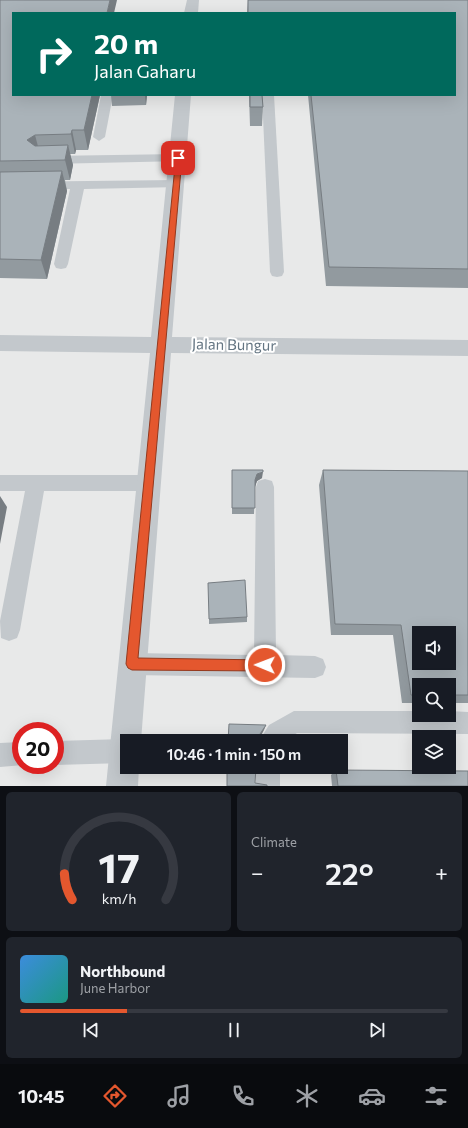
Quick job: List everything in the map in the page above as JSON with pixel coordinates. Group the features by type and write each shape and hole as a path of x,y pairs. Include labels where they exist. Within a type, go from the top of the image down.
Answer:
{"street":[{"path":"191,12 193,0"},
{"path":"126,734 183,96"},
{"name":"Jalan Bungur","path":"0,343 468,348"},
{"path":"122,786 123,774"}],"lane":[{"path":"99,137 107,96"},
{"path":"268,96 277,272"},
{"path":"40,160 178,158"},
{"path":"0,186 176,184"},
{"path":"61,264 78,185"},
{"path":"0,483 148,483"},
{"path":"9,630 36,483"},
{"path":"265,487 265,665"},
{"path":"132,664 315,667"},
{"path":"276,734 294,722 468,723"},
{"path":"64,753 120,752"},
{"path":"0,755 12,754"},
{"path":"268,774 268,786"}],"shaded area":[{"path":"0,0 468,0 468,786 0,786"}],"building":[{"path":"0,0 110,0 107,12 12,12 12,96 92,96 84,130 72,130 71,134 35,135 27,140 35,146 68,145 65,160 0,161"},
{"path":"248,0 468,0 468,269 329,267 311,96 456,96 456,12 248,12"},
{"path":"250,96 262,96 263,107 250,107"},
{"path":"62,171 41,260 0,259 0,172"},
{"path":"232,470 263,470 263,472 257,474 255,480 255,508 232,508"},
{"path":"323,470 468,471 468,695 456,695 456,678 412,678 411,695 401,625 335,624"},
{"path":"245,580 247,617 209,619 208,583"},
{"path":"229,724 266,725 260,734 228,734"},
{"path":"348,770 412,771 412,774 456,774 456,771 468,771 468,786 338,786 336,774 348,774"},
{"path":"227,774 256,774 255,783 267,785 267,786 227,786"}],"route":[{"path":"178,158 132,664 265,665"}]}
